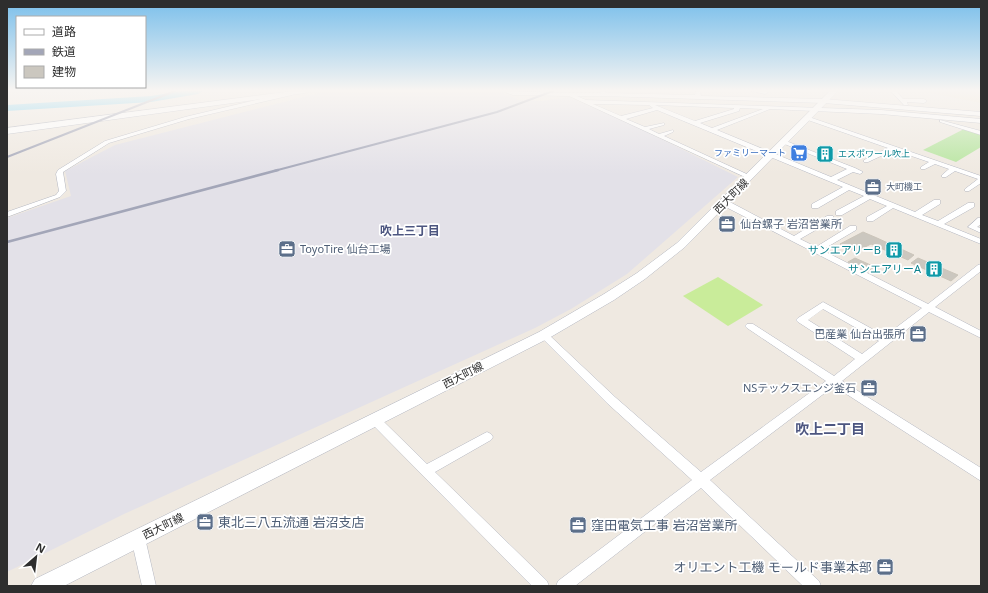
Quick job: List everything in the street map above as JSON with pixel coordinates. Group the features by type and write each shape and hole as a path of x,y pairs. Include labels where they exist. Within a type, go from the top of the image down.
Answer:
{"street":[{"path":"7,131 101,119"},
{"path":"7,215 58,196 63,191 59,174 60,171 107,142 185,119"},
{"path":"623,119 749,177"},
{"path":"685,119 981,242"},
{"path":"696,123 710,119"},
{"path":"712,130 744,119"},
{"name":"西大町線","path":"42,586 544,335 609,297 641,276 681,246 807,119"},
{"path":"844,119 895,148 981,179"},
{"path":"934,119 981,133"},
{"path":"953,119 981,122"},
{"path":"644,129 662,124"},
{"path":"658,136 671,131"},
{"path":"784,142 860,172"},
{"path":"884,156 895,148"},
{"path":"866,161 895,148"},
{"path":"923,168 934,162"},
{"path":"831,180 853,169"},
{"path":"944,176 954,169"},
{"path":"967,190 981,179"},
{"path":"815,206 848,187"},
{"path":"839,213 870,196"},
{"path":"916,215 937,202"},
{"path":"724,203 981,335"},
{"path":"939,224 971,205"},
{"path":"870,220 893,206"},
{"path":"794,238 830,218"},
{"path":"980,222 972,227 981,231"},
{"path":"816,250 853,228"},
{"path":"563,586 737,452 863,359 981,267"},
{"path":"863,359 801,320 823,305 886,341"},
{"path":"750,326 981,475"},
{"path":"544,335 610,400 702,480 814,586"},
{"path":"375,420 542,586"},
{"path":"426,470 487,437"},
{"path":"138,538 149,586"}],"shaded area":[{"path":"218,119 618,119 738,177 627,274 571,309 535,328 124,514 7,572 7,218 71,196 65,171 115,145"}],"green space":[{"path":"964,129 981,134 981,147 956,162 923,150"},
{"path":"718,277 763,305 728,326 683,296"}],"building":[{"path":"863,232 914,255 908,260 871,244 857,251 840,244"},
{"path":"855,258 875,267 867,271 848,262"},
{"name":"サンエアリーA","path":"918,258 958,275 951,281 911,263"}],"railway":[{"path":"7,157 105,119"},
{"path":"274,171 472,119"},
{"path":"7,242 278,170"}],"place":[{"name":"ファミリーマート","path":"799,153"},
{"name":"エスポワール吹上","path":"825,154"},
{"name":"大町機工","path":"873,187"},
{"name":"仙台螺子 岩沼営業所","path":"727,224"},
{"name":"ToyoTire 仙台工場","path":"287,249"},
{"name":"サンエアリーB","path":"894,250"},
{"name":"サンエアリーA","path":"934,269"},
{"name":"巴産業 仙台出張所","path":"918,334"},
{"name":"NSテックスエンジ釜石","path":"869,388"},
{"name":"東北三八五流通 岩沼支店","path":"205,522"},
{"name":"窪田電気工事 岩沼営業所","path":"578,525"},
{"name":"オリエント工機 モールド事業本部","path":"885,567"}],"district":[{"name":"吹上三丁目","path":"410,231"},
{"name":"吹上二丁目","path":"830,429"}]}
